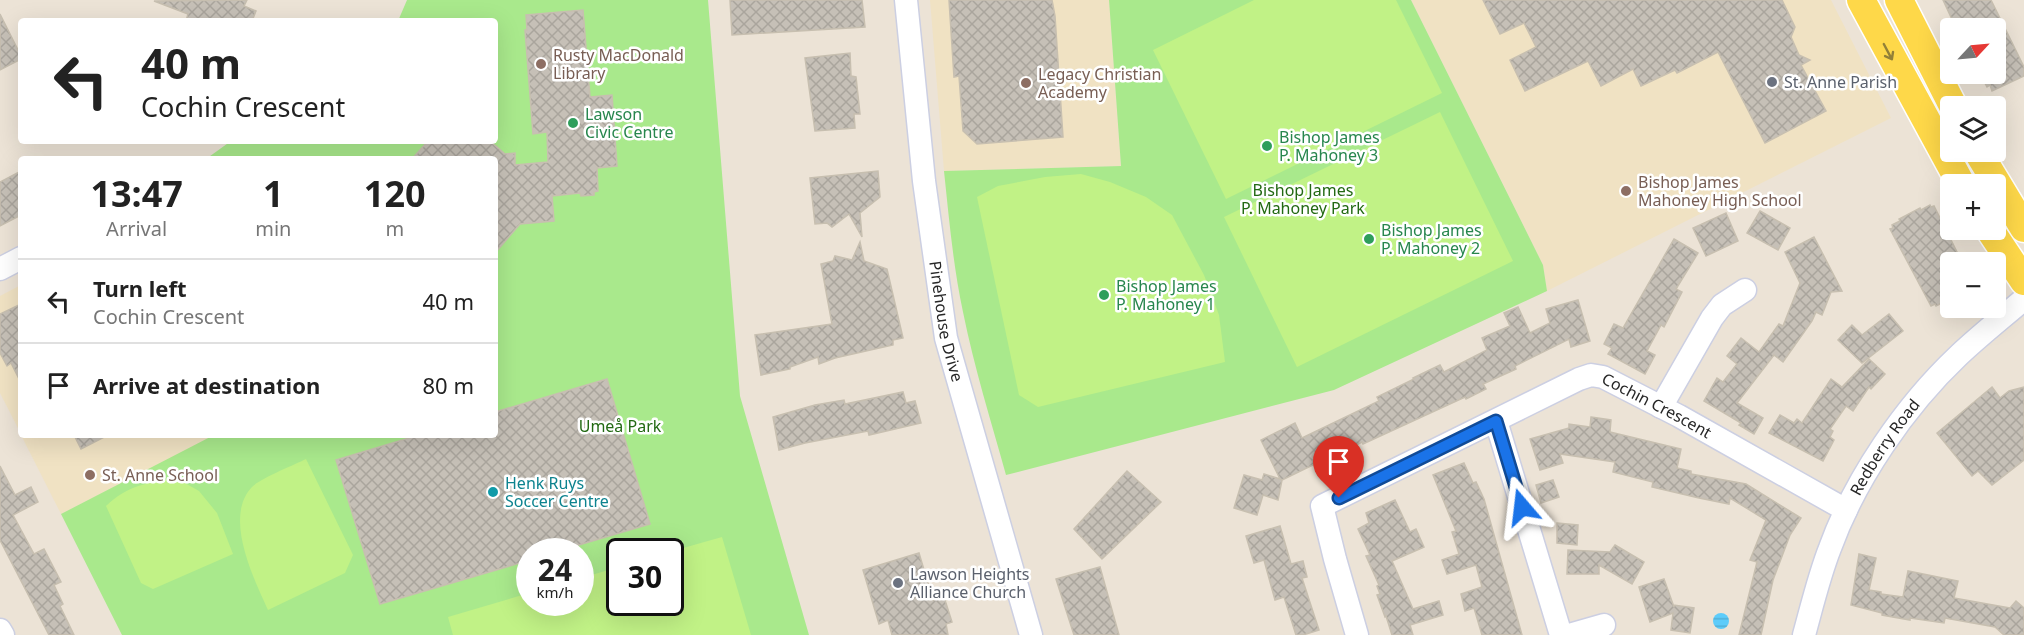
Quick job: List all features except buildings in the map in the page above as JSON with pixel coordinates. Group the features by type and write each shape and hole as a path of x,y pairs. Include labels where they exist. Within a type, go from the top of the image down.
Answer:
{"main road":[{"path":"1861,0 1956,174"},
{"path":"1899,0 1948,96"},
{"path":"1984,162 2024,228"},
{"path":"1997,240 2024,281"}],"street":[{"name":"Pinehouse Drive","path":"906,0 924,181 946,338 1031,635"},
{"path":"0,269 18,260"},
{"path":"1661,407 1712,318 1722,305 1745,290"},
{"name":"Redberry Road","path":"1804,635 1829,548 1846,510 1888,437 1924,392 1957,357 2024,299"},
{"name":"Cochin Crescent","path":"1357,635 1335,559 1323,506 1591,375 1603,377 1661,407 1846,510"},
{"path":"1496,421 1561,635"},
{"path":"1569,635 1604,625"},
{"path":"0,630 3,635"}],"shaded area":[{"name":"Legacy Christian Academy","path":"930,0 1109,0 1121,166 944,171"},
{"name":"Bishop James Mahoney High School","path":"1411,0 1831,0 1891,118 1547,291 1543,265"},
{"path":"18,287 18,428 0,393 0,296"},
{"name":"St. Anne School","path":"23,438 211,438 61,514"}],"green space":[{"name":"Umeå Park","path":"407,0 708,0 740,396 809,635 122,635 61,514 208,438 498,438 498,156 210,156 227,144 498,144 498,18 399,18"},
{"name":"Bishop James P. Mahoney Park","path":"1109,0 1411,0 1543,265 1547,291 1334,390 1006,475 977,374 963,312 954,259 944,171 1121,166"},
{"name":"Bishop James P. Mahoney 3","path":"1254,0 1396,0 1442,93 1226,199 1153,50"},
{"name":"Bishop James P. Mahoney 2","path":"1440,112 1513,261 1297,367 1224,217"},
{"name":"Bishop James P. Mahoney 1","path":"1081,174 1110,182 1146,197 1172,215 1204,275 1219,315 1225,362 1038,407 1019,395 977,197 998,186 1045,177"},
{"path":"306,459 353,555 345,573 268,610 249,565 244,548 240,515 244,500 252,487 269,476"},
{"path":"176,478 199,491 217,513 233,554 153,589 141,583 106,506 130,489"},
{"path":"722,537 751,635 453,635 448,617 516,597 516,616 594,616 594,574 606,571 606,616 684,616 684,548"}],"water":[{"path":"1721,613 1727,615 1729,621 1727,627 1721,629 1715,627 1713,621 1715,615"}],"place":[{"name":"Rusty MacDonald Library","path":"541,64"},
{"name":"St. Anne Parish","path":"1772,82"},
{"name":"Legacy Christian Academy","path":"1026,83"},
{"name":"Lawson Civic Centre","path":"573,123"},
{"name":"Bishop James P. Mahoney 3","path":"1267,146"},
{"name":"Bishop James Mahoney High School","path":"1626,191"},
{"name":"Bishop James P. Mahoney 2","path":"1369,239"},
{"name":"Bishop James P. Mahoney 1","path":"1104,295"},
{"name":"St. Anne School","path":"90,475"},
{"name":"Henk Ruys Soccer Centre","path":"493,492"},
{"name":"Lawson Heights Alliance Church","path":"898,583"}],"route":[{"path":"1339,498 1496,421 1522,507"}]}
